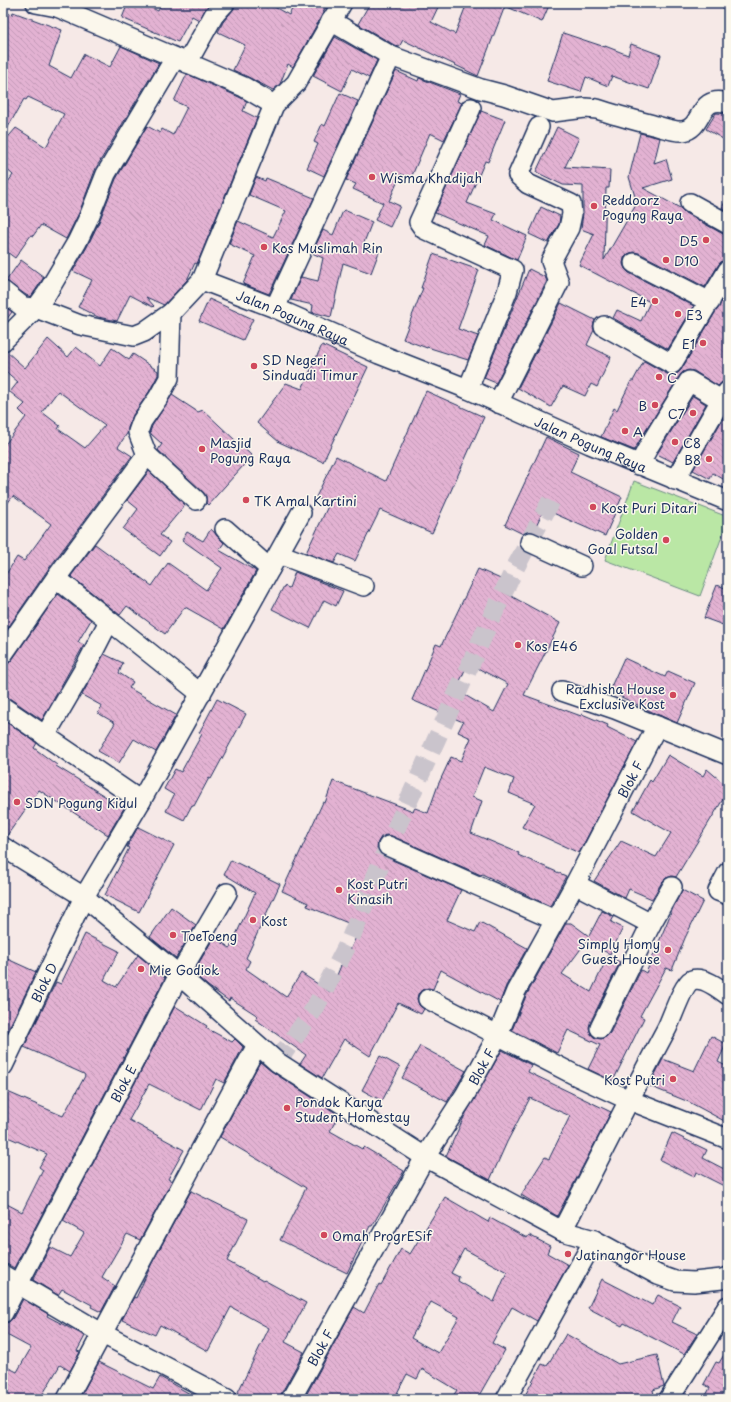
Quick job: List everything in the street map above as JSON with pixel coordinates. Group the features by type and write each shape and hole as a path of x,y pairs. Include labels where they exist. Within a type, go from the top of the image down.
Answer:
{"street":[{"path":"36,3 61,5 244,87 274,105"},
{"path":"3,341 36,308 77,242 89,217 106,174 181,60 214,15 225,3"},
{"path":"3,291 24,307 36,308 80,325 134,336 144,332 171,313 202,280 274,105 296,82 342,3"},
{"path":"331,21 391,56 482,89 553,112 585,108 597,109 669,129 684,131 692,127 705,107 719,100 728,103"},
{"path":"275,308 391,56"},
{"path":"468,389 507,292 513,270 424,229 419,222 471,108"},
{"path":"498,403 559,282 551,261 569,228 572,214 571,204 528,184 518,175 539,127"},
{"path":"690,203 728,224"},
{"path":"634,263 710,302"},
{"path":"604,326 672,364 728,270"},
{"name":"Jalan Pogung Raya","path":"202,280 275,308 379,354 468,389 675,480 728,501"},
{"path":"171,313 169,378 139,427 138,432 148,455 196,500"},
{"path":"639,464 688,381 724,395 675,480"},
{"path":"3,654 56,578 148,455"},
{"name":"Blok D","path":"3,1066 84,898 141,801 302,513"},
{"path":"225,528 274,561 364,586"},
{"path":"530,542 582,566"},
{"path":"56,578 201,694"},
{"path":"45,736 87,664 109,621"},
{"path":"562,691 615,709 728,755"},
{"path":"3,707 141,801"},
{"name":"Blok F","path":"291,1399 425,1157 466,1095 498,1035 516,991 575,884 657,726"},
{"path":"388,846 555,920"},
{"path":"3,847 84,898 179,975 256,1045 277,1062 425,1157 562,1231 594,1240 658,1275 675,1281 694,1282 728,1277"},
{"path":"723,893 728,872"},
{"path":"575,884 651,924"},
{"path":"600,1028 651,924 672,887"},
{"name":"Blok E","path":"11,1279 179,975 227,893"},
{"path":"562,1231 669,1024 686,986 692,980 698,979 707,982 728,995"},
{"path":"428,999 577,1076 629,1100 728,1139"},
{"path":"67,1399 256,1045"},
{"path":"506,1399 594,1240"},
{"path":"3,1313 11,1279 103,1334 227,1399"},
{"path":"670,1399 728,1306"}],"green space":[{"name":"Golden Goal Futsal","path":"634,481 728,517 700,596 605,560"}],"building":[{"path":"128,3 142,3 158,11 162,3 210,3 199,20 192,16 178,42 122,18"},
{"path":"236,3 267,3 289,15 295,3 328,3 293,67 288,64 280,84 273,90 233,70 245,45 218,32"},
{"path":"370,3 440,3 431,22 455,34 467,3 550,3 542,22 505,6 478,76 403,40 399,47 396,46 358,24"},
{"path":"3,11 12,15 13,12 62,30 49,66 71,78 84,54 110,67 121,46 159,63 96,168 79,213 66,239 41,225 33,236 31,235 15,258 3,249 3,189 13,175 3,166 3,143 16,128 46,147 64,114 28,97 26,100 24,99 3,136"},
{"path":"563,33 628,55 631,44 661,55 649,89 612,76 608,86 586,77 581,92 547,81"},
{"path":"335,37 377,60 369,78 352,69 342,91 313,76"},
{"path":"396,71 418,81 419,78 460,94 457,101 462,103 444,140 430,133 411,178 401,174 389,201 400,206 390,227 375,220 383,203 353,189 356,184 346,180"},
{"path":"187,74 247,101 243,111 257,118 197,264 195,263 187,280 164,305 146,297 154,306 153,307 130,295 117,321 98,317 78,307 92,280 73,271 99,222 116,179 147,126 160,133 162,129 173,135 187,107 174,101"},
{"path":"340,93 358,101 324,176 307,168 318,144 314,142 322,124 325,126"},
{"path":"481,111 505,120 488,162 485,161 467,203 496,214 493,220 527,236 517,260 485,245 489,236 435,213"},
{"path":"716,113 728,114 728,142 706,129"},
{"path":"557,127 579,138 565,167 610,170 609,188 606,188 604,260 637,203 629,177 640,133 660,138 654,163 666,159 672,179 643,188 680,208 685,213 723,234 728,235 728,259 723,260 719,264 705,287 639,253 633,252 624,258 623,264 629,273 694,306 668,349 613,318 617,310 641,321 650,302 579,265 594,234 581,229 583,213 583,186 563,185 536,172"},
{"path":"256,177 265,181 266,178 314,198 269,294 243,284 255,256 229,244 238,221 273,237 286,211 249,195"},
{"path":"728,195 728,211 722,208"},
{"path":"541,207 560,216 559,224 548,243 529,234"},
{"path":"344,210 372,222 363,245 379,252 371,273 343,263 331,317 312,312 313,305 291,300 301,277 318,281 323,258 312,253 323,230 333,235"},
{"path":"433,254 479,270 458,329 478,336 468,360 403,339 423,288 421,288"},
{"path":"21,260 44,277 31,297 6,281"},
{"path":"529,269 545,277 547,281 496,383 484,378"},
{"path":"728,291 727,380 718,386 694,371 689,370 683,372 634,450 601,437 614,408 617,410 631,381 633,381 644,361 667,374 672,375 678,373"},
{"path":"209,299 253,319 243,340 199,321"},
{"path":"561,303 595,320 593,326 594,330 587,345 611,357 597,387 591,384 585,396 563,386 551,407 518,388"},
{"path":"3,305 12,312 3,324"},
{"path":"48,339 68,357 76,347 100,366 112,348 129,360 133,354 158,371 158,375 149,392 133,415 128,432 118,447 132,456 47,571 3,635 3,579 17,557 24,561 51,524 13,496 3,509 3,447 26,417 19,410 25,404 10,392 18,382 3,369 3,352 6,351 25,368","holes":["58,391 105,425 85,448 58,429 60,426 42,412"]},
{"path":"322,345 368,367 323,462 279,442 257,423 286,383 302,389"},
{"path":"426,391 484,417 432,533 380,510 355,561 339,554 334,563 306,553 329,504 316,497 336,456 386,481"},
{"name":"Masjid Pogung Raya","path":"172,395 198,412 203,410 252,456 208,505 206,503 206,496 203,492 158,450 162,444 150,432 152,426"},
{"path":"693,396 706,404 673,462 657,454"},
{"path":"728,410 728,482 713,473 710,479 693,470"},
{"path":"546,437 579,453 570,472 622,497 605,536 544,509 533,532 529,531 523,534 505,525"},
{"path":"149,471 185,505 160,535 170,542 160,556 123,529 138,509 127,500"},
{"path":"211,529 224,543 219,550 256,571 224,629 185,607 165,634 127,606 120,615 71,576 95,544 152,586 168,563 206,590 222,568 182,540 187,532 203,541"},
{"path":"478,569 505,581 500,590 560,623 524,695 581,716 582,714 608,725 607,727 637,742 579,853 522,827 535,804 509,793 514,779 484,767 472,797 482,801 471,833 519,853 518,855 566,876 550,906 482,874 481,875 392,836 386,835 381,837 377,848 383,856 461,890 447,920 475,932 480,922 527,948 506,986 500,1002 441,970 433,989 428,988 422,990 418,994 417,999 419,1005 424,1009 421,1014 398,1003 370,1056 344,1039 322,1078 300,1064 306,1055 255,1019 258,1016 230,998 229,1001 193,973 214,937 230,948 255,893 224,874 231,860 280,884 246,958 250,961 246,969 286,997 301,973 330,992 345,956 347,957 360,928 307,906 308,903 282,891 323,802 325,803 333,781 413,811 415,808 428,813 438,785 451,757 461,761 471,738 458,732 463,722 412,700 436,644 441,646","holes":["468,663 508,684 494,712 456,690"]},
{"path":"295,572 343,591 336,606 324,600 310,628 272,609 284,586 289,588"},
{"path":"717,585 728,589 728,613 723,625 704,618"},
{"path":"58,594 91,620 78,642 84,645 42,720 9,698 3,696 3,665 8,664 12,660"},
{"path":"104,654 123,663 119,673 133,682 129,688 176,715 156,752 134,739 119,763 98,751 115,723 98,713 102,706 82,695"},
{"path":"624,658 665,677 668,671 695,683 677,723 609,691"},
{"path":"217,699 246,714 211,779 209,778 194,806 192,805 184,820 166,811 174,795 164,789 175,769 181,772 202,734 199,733"},
{"path":"3,720 37,743 34,748 57,765 56,766 124,808 108,835 39,790 6,837 3,836"},
{"path":"668,755 703,776 707,769 728,787 728,791 676,877 672,876 666,878 652,899 629,889 625,898 594,881 621,841 656,857 671,833 633,811 650,780 652,782"},
{"path":"138,827 174,845 139,912 105,895"},
{"path":"682,890 703,901 685,938 672,970 666,968 640,1016 644,1018 613,1081 588,1069 600,1045 568,1030 557,1053 512,1030 526,996 566,923 571,923 589,936 602,911 614,917 611,922 623,928 610,954 586,942 562,974 591,992 608,956 620,962 590,1023 589,1028 591,1034 595,1038 601,1039 606,1037 610,1033 641,970 646,973"},
{"name":"ToeToeng","path":"171,907 196,925 176,958 150,937"},
{"path":"85,934 119,951 104,980 116,987 138,955 165,978 14,1268 3,1262 3,1202 22,1212 43,1170 39,1167 47,1154 3,1135 3,1090 63,1116 85,1076 84,1074 24,1047 56,982 61,984"},
{"path":"3,957 36,972 4,1038 3,1038"},
{"path":"175,1006 207,1026 206,1028 232,1042 235,1039 243,1047 224,1083 216,1079 201,1110 149,1084 129,1120 184,1150 168,1179 172,1181 140,1240 127,1234 102,1277 115,1286 101,1312 91,1307 92,1305 62,1289 58,1295 33,1280 50,1247 70,1257 84,1233 63,1221"},
{"path":"711,1036 726,1044 718,1062 728,1067 728,1123 689,1102 649,1086 663,1059 694,1071"},
{"path":"420,1046 466,1071 447,1102 402,1078"},
{"path":"502,1050 531,1065 528,1072 611,1112 557,1216 521,1195 545,1157 549,1159 570,1116 530,1098 507,1142 490,1180 446,1156 465,1115"},
{"path":"380,1056 400,1067 382,1101 362,1090"},
{"path":"260,1062 271,1071 339,1115 330,1131 362,1149 364,1147 404,1171 372,1226 370,1226 347,1273 280,1240 306,1188 220,1137"},
{"path":"672,1133 707,1150 703,1158 728,1171 728,1188 696,1172 694,1177 660,1160"},
{"path":"191,1191 248,1219 227,1261 306,1303 285,1342 304,1352 281,1394 280,1399 247,1399 237,1394 269,1328 231,1307 208,1351 160,1325 155,1335 122,1320 134,1297 136,1298 152,1263"},
{"path":"445,1197 488,1222 490,1218 527,1238 529,1235 550,1246 547,1253 568,1265 537,1321 512,1307 492,1343 505,1350 477,1399 451,1399 457,1390 422,1369 417,1379 407,1374 394,1399 304,1399 354,1307 364,1313 379,1284 381,1285 401,1249 410,1254","holes":["464,1249 507,1272 494,1302 458,1281 459,1277 451,1273","431,1302 459,1317 438,1353 411,1338"]},
{"path":"602,1279 652,1305 658,1295 680,1306 672,1322 697,1334 684,1354 624,1323 622,1326 588,1308"},
{"path":"23,1299 48,1314 47,1316 85,1336 77,1351 80,1352 70,1371 60,1365 40,1399 3,1399 3,1365 17,1372 31,1348 3,1333 3,1324 9,1322 13,1318"},
{"path":"566,1334 618,1364 657,1355 664,1386 653,1390 655,1399 523,1399 542,1364 547,1366"},
{"path":"728,1348 728,1399 704,1399 710,1388 704,1384 716,1362 719,1363"},
{"path":"99,1362 153,1389 160,1377 199,1399 79,1399"}],"tunnel":[{"path":"277,1062 315,1008 349,942 388,846 489,623 514,570 551,501"}],"place":[{"name":"Wisma Khadijah","path":"372,177"},
{"name":"Reddoorz Pogung Raya","path":"594,206"},
{"name":"D5","path":"706,240"},
{"name":"Kos Muslimah Rin","path":"264,247"},
{"name":"D10","path":"666,260"},
{"name":"E4","path":"655,301"},
{"name":"E3","path":"678,314"},
{"name":"E1","path":"703,343"},
{"name":"SD Negeri Sinduadi Timur","path":"254,366"},
{"name":"C","path":"659,377"},
{"name":"B","path":"655,405"},
{"name":"C7","path":"693,413"},
{"name":"A","path":"625,431"},
{"name":"C8","path":"675,442"},
{"name":"Masjid Pogung Raya","path":"202,449"},
{"name":"B8","path":"709,459"},
{"name":"TK Amal Kartini","path":"246,500"},
{"name":"Kost Puri Ditari","path":"593,507"},
{"name":"Golden Goal Futsal","path":"666,540"},
{"name":"Kos E46","path":"518,645"},
{"name":"Radhisha House Exclusive Kost","path":"673,695"},
{"name":"SDN Pogung Kidul","path":"17,802"},
{"name":"Kost Putri Kinasih","path":"339,890"},
{"name":"Kost","path":"253,920"},
{"name":"ToeToeng","path":"173,935"},
{"name":"Simply Homy Guest House","path":"668,950"},
{"name":"Mie Godiok","path":"141,969"},
{"name":"Kost Putri","path":"673,1079"},
{"name":"Pondok Karya Student Homestay","path":"287,1108"},
{"name":"Omah ProgrESif","path":"324,1235"},
{"name":"Jatinangor House","path":"568,1254"}]}
